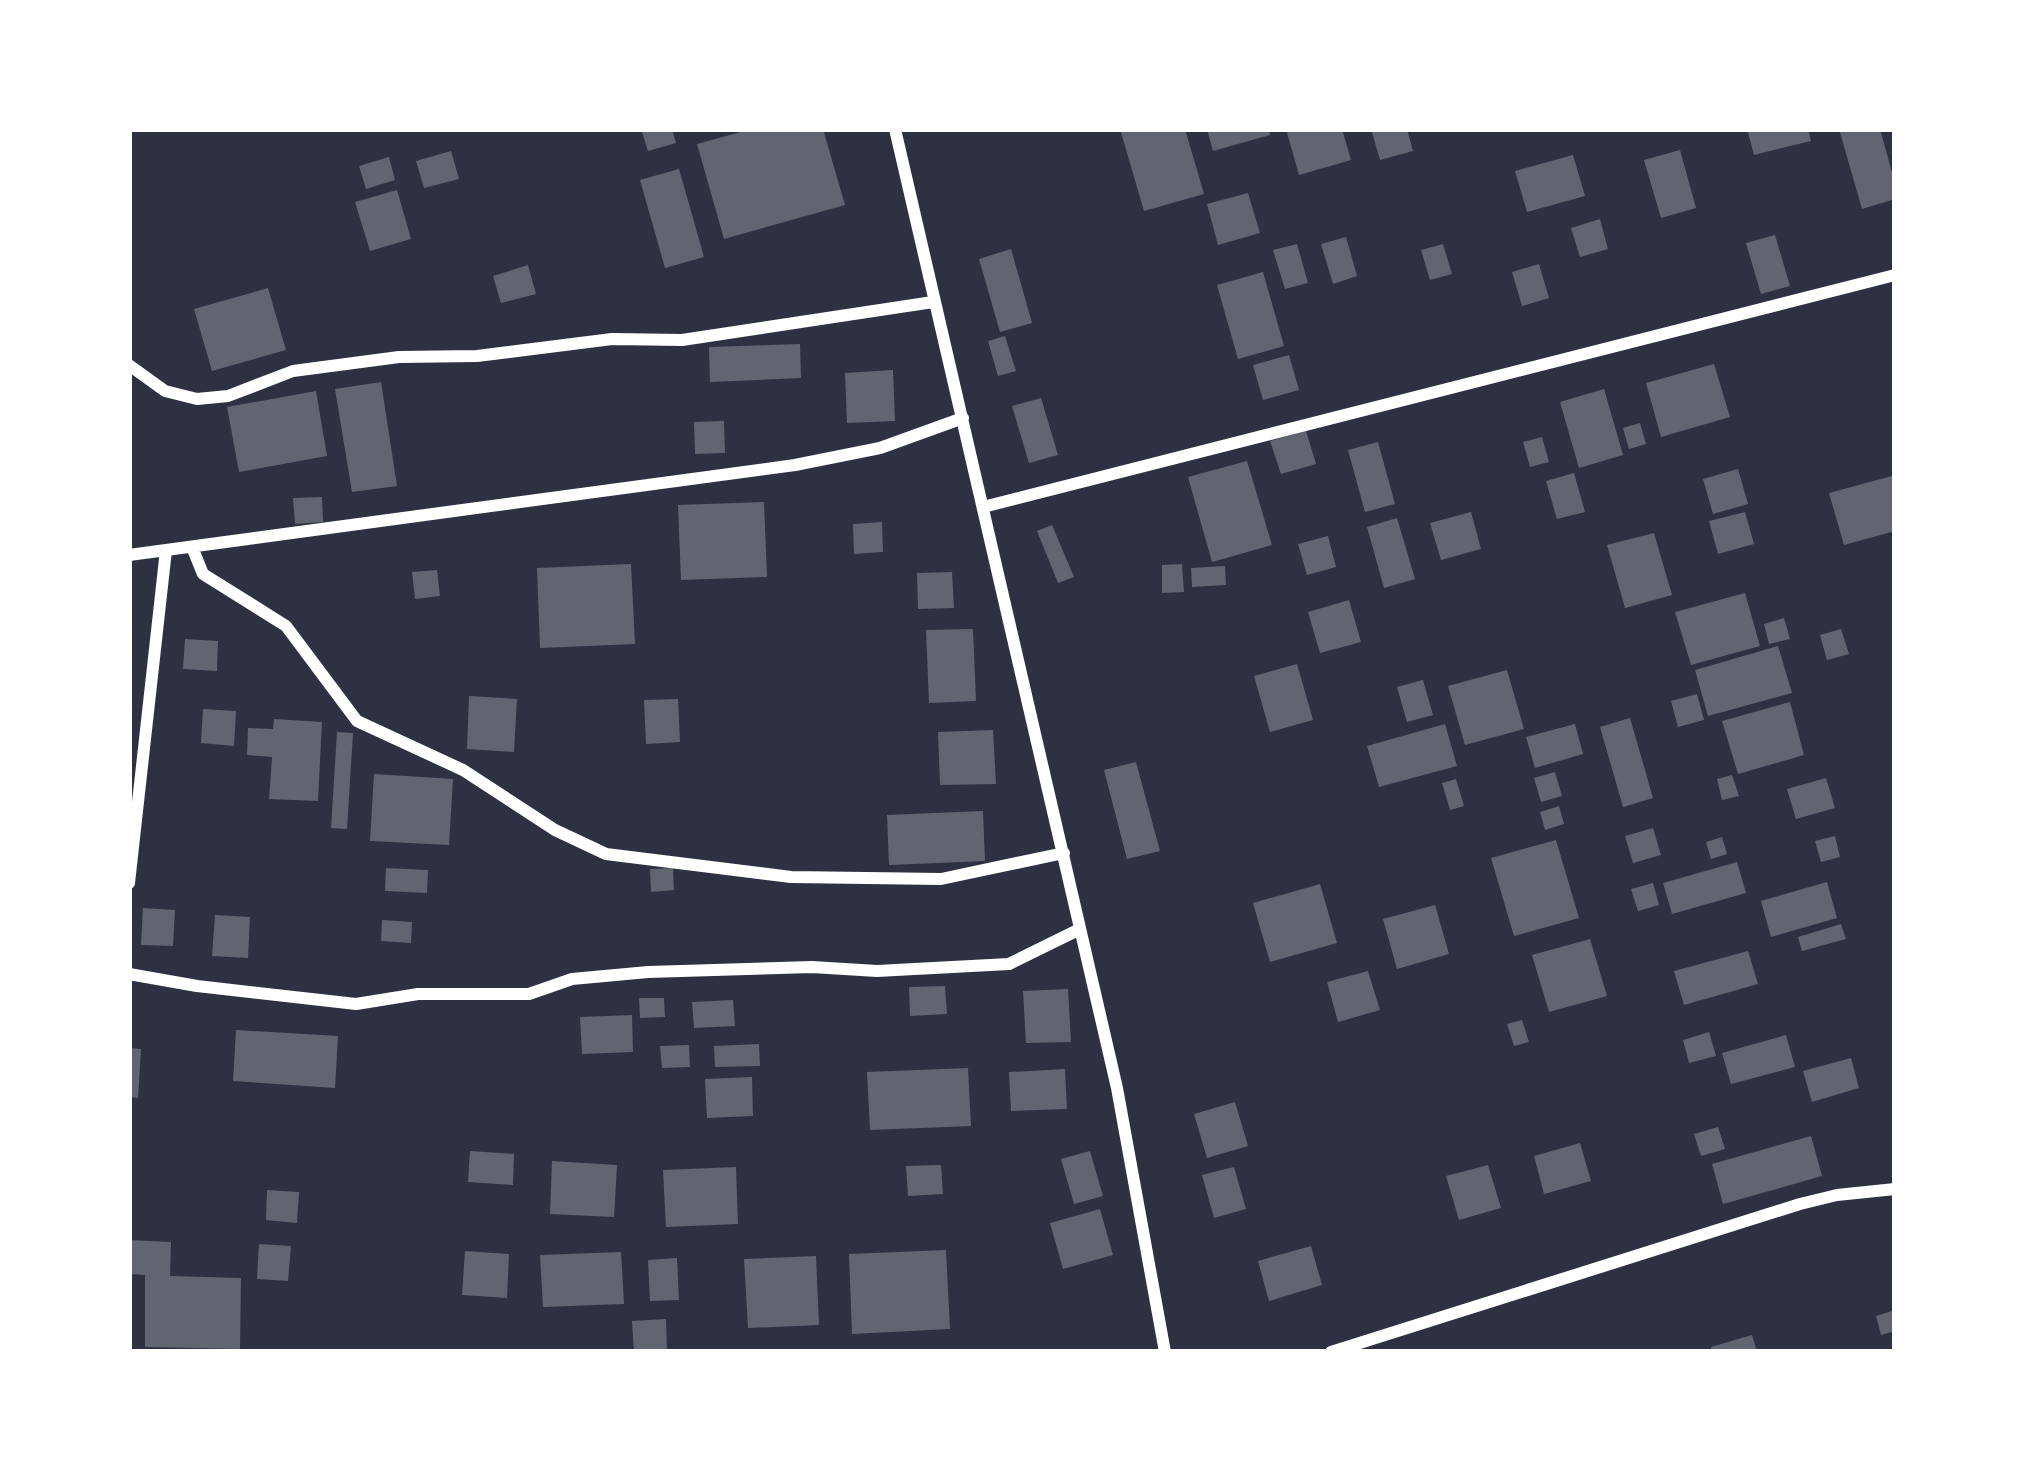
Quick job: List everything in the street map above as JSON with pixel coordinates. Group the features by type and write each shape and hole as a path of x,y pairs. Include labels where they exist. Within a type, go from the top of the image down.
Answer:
{"street":[{"path":"895,129 1118,1088 1165,1352"},
{"path":"983,507 1895,275"},
{"path":"129,364 165,391 197,399 228,396 293,371 612,339 682,340 933,302"},
{"path":"129,555 795,466 880,448 963,418"},
{"path":"192,547 203,574 286,626 357,722 463,770 555,830 606,854 790,877 941,879 1064,854"},
{"path":"129,883 166,550"},
{"path":"129,974 356,1004 418,994 529,994 572,979 648,972 812,967 877,971 1010,964 1078,930"},
{"path":"1331,1352 1800,1204 1895,1189"}],"building":[{"path":"641,129 672,129 676,143 648,151"},
{"path":"752,129 823,129 845,205 724,239 697,144"},
{"path":"1120,129 1185,129 1204,194 1144,211"},
{"path":"1207,129 1269,129 1270,135 1213,151"},
{"path":"1286,129 1342,129 1351,160 1299,175"},
{"path":"1371,129 1407,129 1413,151 1380,160"},
{"path":"1747,129 1808,129 1811,141 1754,155"},
{"path":"1839,129 1880,129 1895,199 1862,209"},
{"path":"1680,150 1696,208 1661,218 1644,160"},
{"path":"451,151 459,179 424,188 416,161"},
{"path":"1573,155 1585,196 1527,212 1515,171"},
{"path":"389,157 395,180 366,189 359,166"},
{"path":"679,169 704,257 665,268 640,180"},
{"path":"397,190 411,239 370,251 355,202"},
{"path":"1248,193 1260,233 1218,245 1207,204"},
{"path":"1600,219 1608,249 1580,257 1571,228"},
{"path":"1775,235 1790,286 1761,294 1746,243"},
{"path":"1346,237 1357,276 1333,284 1321,244"},
{"path":"1297,244 1308,283 1285,289 1273,250"},
{"path":"1443,244 1452,274 1430,280 1421,250"},
{"path":"1011,249 1032,323 1000,332 979,259"},
{"path":"1539,264 1549,298 1522,306 1512,272"},
{"path":"528,265 536,294 501,303 493,276"},
{"path":"1263,272 1284,346 1238,359 1217,285"},
{"path":"268,288 286,350 212,371 194,309"},
{"path":"1005,336 1016,371 998,376 988,341"},
{"path":"800,344 801,378 710,382 709,347"},
{"path":"1289,355 1299,390 1263,400 1253,365"},
{"path":"1714,364 1730,417 1661,437 1646,383"},
{"path":"893,370 895,421 847,423 845,373"},
{"path":"381,382 397,486 352,492 335,389"},
{"path":"1604,389 1623,455 1579,468 1560,402"},
{"path":"316,391 327,456 239,472 227,407"},
{"path":"1041,398 1058,455 1029,463 1012,406"},
{"path":"724,421 725,453 695,454 694,422"},
{"path":"1640,423 1646,444 1629,449 1623,428"},
{"path":"1306,431 1316,464 1281,474 1270,441"},
{"path":"1542,437 1549,462 1530,467 1523,442"},
{"path":"1378,442 1395,504 1365,512 1348,450"},
{"path":"1247,461 1272,545 1212,562 1188,477"},
{"path":"1738,469 1748,504 1713,514 1703,479"},
{"path":"1574,473 1585,512 1557,519 1546,481"},
{"path":"1892,476 1895,531 1844,545 1829,493"},
{"path":"322,497 323,522 295,524 293,498"},
{"path":"764,502 767,577 681,580 678,505"},
{"path":"1471,512 1481,549 1441,560 1430,523"},
{"path":"1745,512 1754,544 1718,554 1709,521"},
{"path":"1397,518 1415,579 1384,588 1367,527"},
{"path":"882,522 883,552 854,554 853,524"},
{"path":"1052,525 1074,577 1058,583 1037,531"},
{"path":"1654,533 1672,595 1625,608 1607,545"},
{"path":"1328,536 1336,567 1307,575 1298,544"},
{"path":"631,564 635,644 540,648 537,568"},
{"path":"1182,564 1184,592 1162,593 1162,565"},
{"path":"1225,566 1226,585 1192,587 1191,568"},
{"path":"437,570 440,596 415,599 412,572"},
{"path":"952,572 954,608 918,609 917,573"},
{"path":"1745,593 1760,646 1691,665 1675,612"},
{"path":"1349,600 1361,642 1320,653 1308,612"},
{"path":"1784,618 1790,639 1769,644 1764,624"},
{"path":"973,629 976,701 929,703 926,630"},
{"path":"1841,629 1849,654 1827,660 1820,635"},
{"path":"185,639 218,641 217,671 183,669"},
{"path":"1778,646 1792,693 1708,716 1695,670"},
{"path":"1297,664 1313,720 1270,732 1254,676"},
{"path":"1507,670 1524,729 1465,745 1448,686"},
{"path":"1423,680 1433,715 1407,722 1397,687"},
{"path":"1697,694 1704,720 1678,727 1671,701"},
{"path":"469,696 517,699 514,752 467,749"},
{"path":"678,699 680,742 646,744 644,700"},
{"path":"1790,702 1804,755 1738,774 1722,721"},
{"path":"203,709 236,711 234,746 201,743"},
{"path":"1630,718 1653,798 1623,807 1600,727"},
{"path":"274,719 322,722 318,801 269,799 272,757 247,755 248,728 273,729"},
{"path":"1445,724 1457,766 1379,787 1367,746"},
{"path":"1575,724 1583,754 1535,768 1526,737"},
{"path":"993,730 996,784 940,785 938,732"},
{"path":"337,732 353,733 347,829 331,828"},
{"path":"1136,762 1160,851 1127,859 1104,770"},
{"path":"1555,772 1562,796 1541,802 1534,778"},
{"path":"374,774 453,779 449,845 370,841"},
{"path":"1732,775 1739,796 1722,800 1717,779"},
{"path":"1826,778 1835,808 1796,819 1787,789"},
{"path":"1456,779 1464,806 1450,810 1442,783"},
{"path":"1559,806 1564,824 1545,830 1540,812"},
{"path":"983,811 985,861 889,865 887,815"},
{"path":"1653,828 1661,855 1633,863 1625,836"},
{"path":"1835,836 1840,857 1821,862 1815,841"},
{"path":"1722,837 1727,854 1711,859 1706,842"},
{"path":"1556,840 1579,918 1514,936 1491,858"},
{"path":"1737,862 1746,893 1672,914 1663,883"},
{"path":"386,868 428,870 427,893 385,891"},
{"path":"673,868 674,890 651,892 650,869"},
{"path":"1827,882 1837,918 1771,937 1761,901"},
{"path":"1653,883 1659,905 1638,911 1631,889"},
{"path":"1320,884 1337,943 1270,962 1253,903"},
{"path":"1435,905 1449,954 1397,969 1383,919"},
{"path":"143,908 175,910 173,946 141,945"},
{"path":"215,915 250,917 248,958 212,956"},
{"path":"382,920 412,922 411,943 381,941"},
{"path":"1841,924 1846,939 1802,951 1798,937"},
{"path":"1590,939 1607,996 1549,1012 1532,955"},
{"path":"1748,951 1758,984 1684,1005 1674,971"},
{"path":"1368,971 1380,1010 1338,1022 1327,982"},
{"path":"945,986 947,1014 910,1016 909,987"},
{"path":"1068,989 1071,1042 1026,1043 1023,991"},
{"path":"639,998 664,998 665,1017 640,1018"},
{"path":"733,1000 735,1026 694,1028 692,1002"},
{"path":"632,1015 633,1052 582,1054 580,1017"},
{"path":"1522,1020 1529,1042 1514,1046 1507,1024"},
{"path":"236,1030 338,1036 335,1088 233,1081"},
{"path":"1709,1032 1716,1056 1689,1063 1683,1040"},
{"path":"1786,1035 1795,1067 1731,1084 1722,1053"},
{"path":"759,1044 760,1066 715,1067 714,1046"},
{"path":"689,1045 690,1067 662,1068 660,1046"},
{"path":"129,1048 141,1049 138,1098 129,1097"},
{"path":"1851,1058 1859,1088 1812,1102 1803,1071"},
{"path":"968,1068 971,1126 870,1130 867,1072"},
{"path":"1065,1069 1067,1109 1011,1111 1009,1072"},
{"path":"752,1077 753,1116 707,1118 705,1079"},
{"path":"1235,1102 1248,1146 1207,1158 1194,1114"},
{"path":"1718,1127 1725,1149 1701,1156 1694,1134"},
{"path":"1811,1136 1822,1176 1723,1204 1712,1164"},
{"path":"1580,1143 1591,1181 1544,1194 1534,1156"},
{"path":"470,1151 514,1154 513,1185 468,1182"},
{"path":"1090,1151 1103,1196 1074,1204 1061,1159"},
{"path":"552,1161 617,1165 614,1217 550,1214"},
{"path":"941,1165 943,1194 908,1196 906,1166"},
{"path":"1488,1165 1501,1208 1459,1220 1446,1176"},
{"path":"736,1167 738,1224 666,1227 663,1170"},
{"path":"1234,1167 1246,1209 1214,1218 1202,1175"},
{"path":"267,1190 299,1192 297,1223 266,1220"},
{"path":"1100,1209 1113,1255 1063,1269 1050,1223"},
{"path":"129,1240 171,1242 170,1276 241,1278 240,1349 145,1347 145,1275 129,1274"},
{"path":"259,1244 291,1246 288,1281 257,1279"},
{"path":"1311,1246 1322,1285 1269,1301 1258,1261"},
{"path":"946,1250 950,1329 852,1334 849,1254"},
{"path":"465,1251 509,1254 507,1298 462,1295"},
{"path":"621,1252 624,1304 543,1307 540,1255"},
{"path":"816,1256 819,1325 748,1328 744,1259"},
{"path":"677,1258 679,1300 650,1301 648,1260"},
{"path":"1895,1310 1895,1331 1881,1335 1876,1316"},
{"path":"666,1319 667,1352 634,1352 632,1321"},
{"path":"1752,1335 1757,1352 1712,1352 1711,1347"}]}
